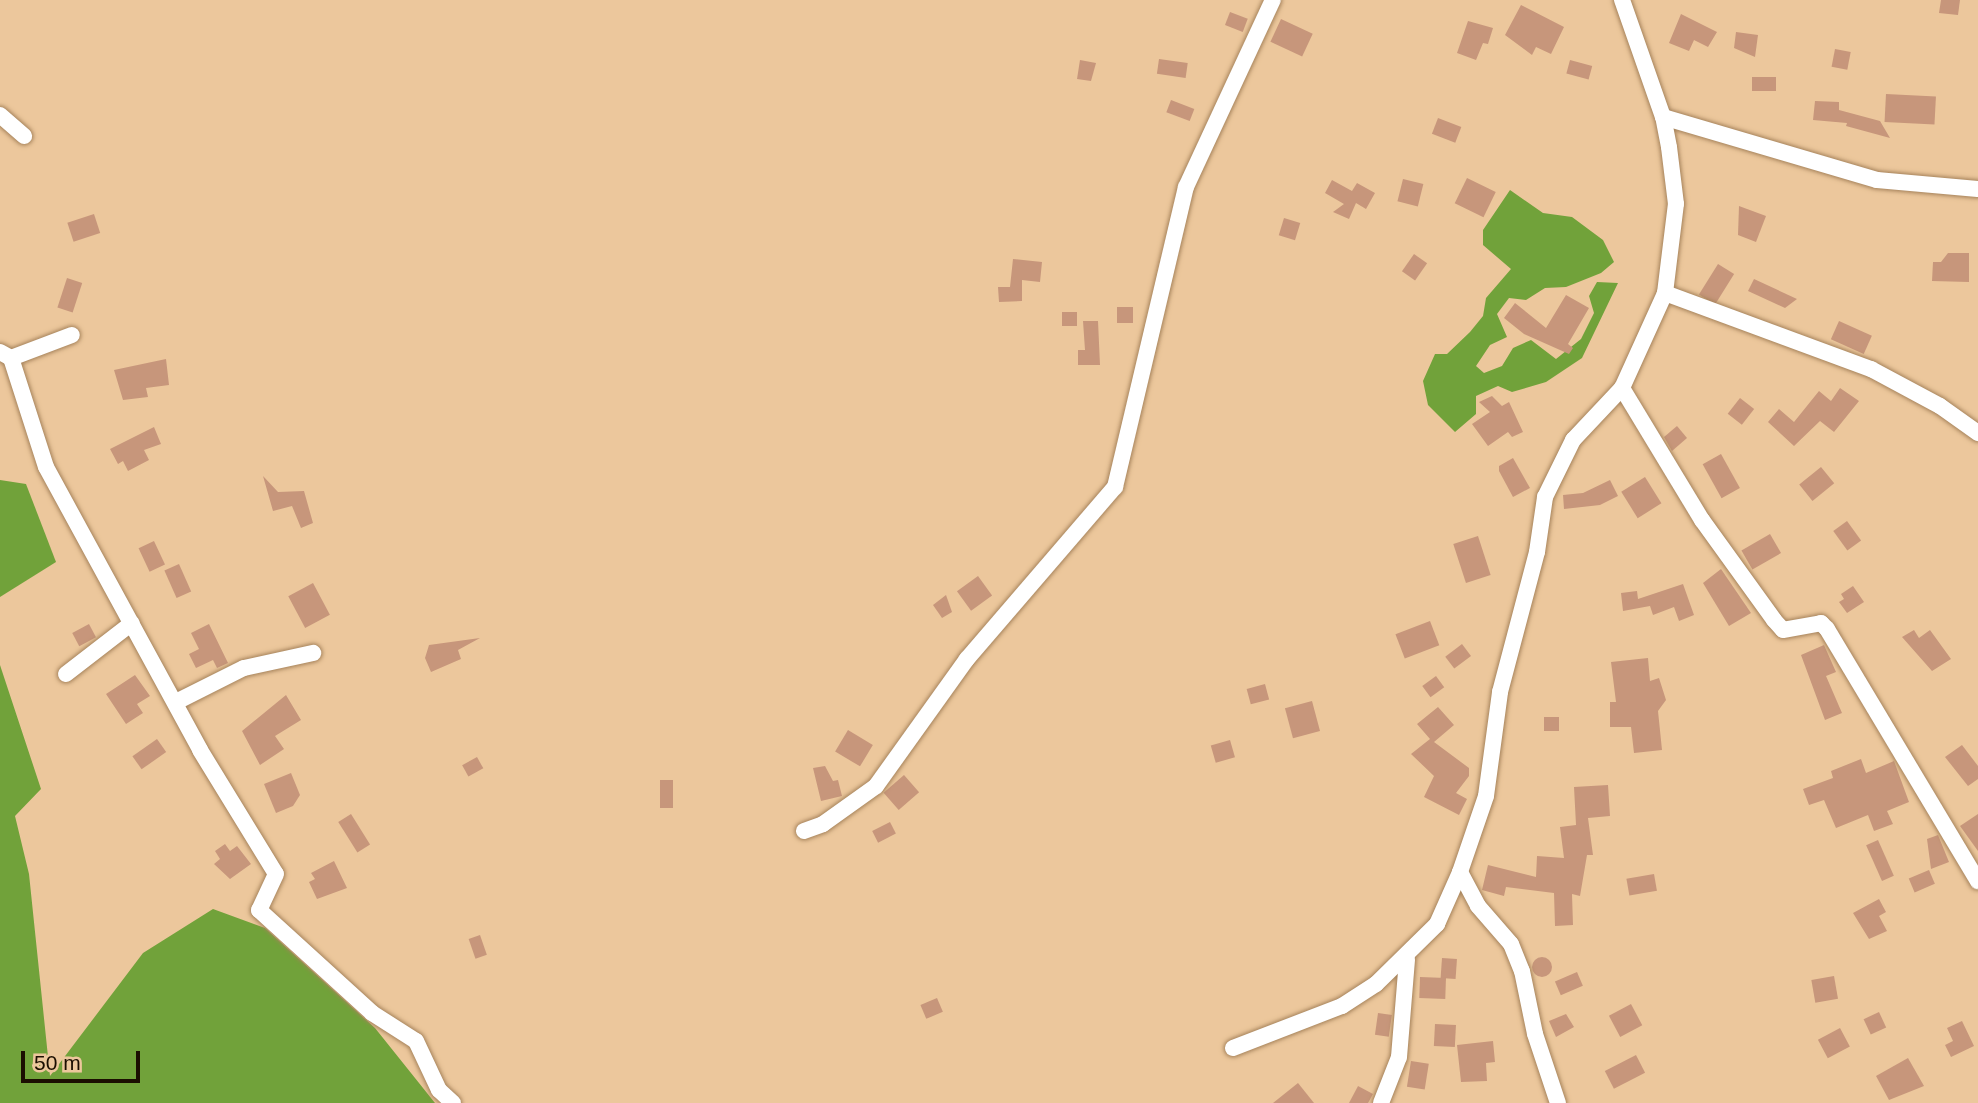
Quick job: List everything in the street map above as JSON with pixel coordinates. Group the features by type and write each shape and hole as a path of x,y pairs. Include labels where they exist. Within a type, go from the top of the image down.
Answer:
{"street":[{"path":"804,831 822,824 876,786 967,659 1115,487 1186,187 1249,42 1273,0"},
{"path":"1233,1048 1342,1006 1407,959 1437,924 1460,872 1486,796 1500,692 1537,552 1545,498 1573,440 1622,388 1665,293 1676,204 1663,117 1622,0"},
{"path":"0,115 24,136"},
{"path":"1663,117 1877,180 1978,189"},
{"path":"1665,293 1871,369 1940,406 1978,433"},
{"path":"72,334 6,355 47,467 176,702 276,874 259,910 372,1013 416,1041 439,1090 453,1103"},
{"path":"1622,388 1703,520 1774,620 1783,630 1821,623 1827,629 1978,881"},
{"path":"66,674 132,623"},
{"path":"176,702 244,668 313,653"},
{"path":"1460,872 1478,906 1511,944 1522,971 1535,1034 1558,1103"},
{"path":"1381,1103 1399,1056 1407,959"}],"green space":[{"path":"1510,190 1543,213 1572,217 1603,240 1614,262 1601,273 1566,287 1545,288 1526,300 1509,298 1497,314 1507,337 1490,345 1476,366 1484,373 1502,366 1513,348 1531,340 1556,359 1581,339 1594,313 1589,296 1597,282 1618,283 1582,358 1546,382 1512,392 1498,386 1476,396 1476,414 1455,432 1428,405 1423,381 1435,354 1447,354 1470,332 1483,316 1486,298 1511,269 1483,245 1483,230"},
{"path":"0,480 26,484 56,562 0,597"},
{"path":"0,665 41,789 15,816 29,874 50,1076 143,953 213,909 265,928 375,1028 435,1103 0,1103"}],"building":[{"path":"1941,0 1960,0 1958,15 1939,13"},
{"path":"1521,5 1564,27 1551,54 1536,47 1532,55 1505,35"},
{"path":"1230,12 1248,19 1243,32 1225,25"},
{"path":"1681,14 1717,32 1708,47 1694,40 1689,51 1669,43"},
{"path":"1281,19 1313,34 1302,56 1270,42"},
{"path":"1468,21 1493,28 1488,44 1483,43 1476,60 1457,53"},
{"path":"1736,32 1758,35 1755,57 1734,48"},
{"path":"1835,49 1851,52 1847,70 1832,67"},
{"path":"1159,59 1188,63 1186,78 1157,74"},
{"path":"1080,60 1096,63 1091,81 1077,79"},
{"path":"1570,60 1592,66 1589,79 1566,74"},
{"path":"1752,77 1776,77 1776,91 1752,91"},
{"path":"1886,94 1936,97 1934,125 1885,122"},
{"path":"1171,100 1194,109 1190,121 1166,112"},
{"path":"1815,101 1839,102 1839,110 1880,121 1890,138 1846,126 1847,123 1813,120"},
{"path":"1438,118 1461,127 1455,143 1432,134"},
{"path":"1467,178 1496,192 1483,217 1455,203"},
{"path":"1403,179 1423,184 1418,206 1397,201"},
{"path":"1332,180 1352,191 1357,183 1375,193 1366,209 1356,203 1349,219 1333,212 1344,204 1325,193"},
{"path":"1739,206 1766,216 1756,242 1738,235"},
{"path":"94,214 100,233 74,242 67,223"},
{"path":"1284,218 1300,223 1295,240 1279,235"},
{"path":"1948,253 1969,253 1969,282 1932,281 1933,262 1941,262"},
{"path":"1414,254 1427,263 1415,280 1402,271"},
{"path":"1013,259 1042,262 1040,282 1022,280 1022,301 999,302 998,287 1010,287"},
{"path":"1718,264 1734,274 1715,305 1699,295"},
{"path":"67,278 82,283 73,312 57,307"},
{"path":"1754,279 1797,299 1785,308 1748,291"},
{"path":"1566,295 1589,308 1568,344 1573,348 1569,354 1524,334 1504,318 1515,303 1546,328"},
{"path":"1117,307 1133,307 1133,323 1117,323"},
{"path":"1062,312 1077,312 1077,326 1062,326"},
{"path":"1083,321 1098,321 1100,365 1078,365 1078,350 1085,350"},
{"path":"1839,321 1872,336 1864,354 1831,339"},
{"path":"166,359 169,385 146,388 148,397 123,400 114,370"},
{"path":"1840,388 1859,401 1834,432 1820,421 1794,446 1768,422 1779,409 1794,422 1819,391 1831,401"},
{"path":"1492,396 1502,406 1509,402 1523,432 1512,437 1508,432 1488,446 1472,424 1490,412 1479,402"},
{"path":"1740,398 1754,409 1742,425 1728,414"},
{"path":"1677,426 1687,438 1672,451 1664,437"},
{"path":"154,427 161,444 144,450 149,460 128,471 123,461 118,464 110,449"},
{"path":"1721,454 1740,488 1722,498 1703,464"},
{"path":"1513,458 1530,488 1513,497 1499,466"},
{"path":"1821,467 1834,483 1812,501 1799,485"},
{"path":"263,476 278,492 304,491 313,523 301,528 292,506 273,511"},
{"path":"1645,477 1661,503 1638,518 1621,492"},
{"path":"1610,480 1618,496 1600,505 1564,509 1563,495 1583,493"},
{"path":"1847,521 1861,540 1847,550 1833,531"},
{"path":"1770,534 1781,553 1752,570 1741,550"},
{"path":"1478,536 1491,575 1466,583 1453,544"},
{"path":"154,541 165,565 150,572 139,548"},
{"path":"179,564 191,591 177,598 164,571"},
{"path":"1721,569 1751,613 1729,626 1703,583"},
{"path":"978,576 992,595 971,611 957,591"},
{"path":"313,583 330,615 305,628 288,596"},
{"path":"1683,584 1694,615 1679,621 1674,607 1653,615 1650,606 1623,611 1621,593 1637,591 1638,599"},
{"path":"1853,586 1864,602 1847,613 1839,602 1844,599 1841,594"},
{"path":"946,595 952,612 942,618 933,605"},
{"path":"1430,621 1439,645 1405,659 1395,634"},
{"path":"89,624 96,637 79,646 72,633"},
{"path":"209,624 228,663 217,668 213,660 196,668 189,654 199,649 191,633"},
{"path":"1914,630 1919,638 1930,630 1951,659 1932,671 1902,637"},
{"path":"480,638 458,650 461,659 431,672 425,658 429,645"},
{"path":"1462,644 1471,656 1454,669 1445,657"},
{"path":"1824,645 1836,672 1826,676 1842,713 1825,720 1801,655"},
{"path":"1648,658 1650,681 1659,678 1666,700 1658,711 1662,750 1634,753 1631,727 1610,727 1610,702 1616,702 1611,662"},
{"path":"135,675 150,696 137,704 143,713 126,724 106,694"},
{"path":"1436,676 1444,687 1430,697 1422,686"},
{"path":"1265,684 1269,699 1251,704 1247,689"},
{"path":"286,695 301,720 275,736 284,749 260,765 242,731"},
{"path":"1312,701 1320,731 1293,738 1285,708"},
{"path":"1438,707 1454,725 1434,742 1469,768 1469,776 1456,793 1467,799 1459,815 1424,797 1434,776 1411,754 1430,739 1417,724"},
{"path":"1544,717 1559,717 1559,731 1544,731"},
{"path":"848,730 873,745 860,766 835,751"},
{"path":"157,739 166,752 142,769 132,756"},
{"path":"1230,740 1235,757 1216,763 1211,746"},
{"path":"1962,745 1978,766 1978,779 1968,786 1945,757"},
{"path":"477,757 483,768 468,777 462,765"},
{"path":"1861,759 1866,773 1894,761 1909,802 1887,811 1893,824 1874,831 1868,815 1836,828 1824,800 1809,805 1803,789 1833,778 1831,771"},
{"path":"825,766 833,781 838,780 842,796 821,801 813,768"},
{"path":"291,773 300,795 293,806 276,813 264,784"},
{"path":"904,775 919,792 899,810 884,793"},
{"path":"660,780 673,780 673,808 660,808"},
{"path":"1608,785 1610,816 1588,818 1593,855 1587,855 1580,896 1572,894 1573,925 1555,926 1554,893 1506,887 1504,896 1482,890 1488,865 1536,877 1537,856 1564,858 1560,827 1576,825 1574,787"},
{"path":"351,814 370,845 357,852 338,822"},
{"path":"1978,814 1978,851 1960,826"},
{"path":"890,822 896,834 878,843 872,831"},
{"path":"1938,835 1949,862 1931,869 1927,839"},
{"path":"1878,840 1894,876 1882,881 1866,845"},
{"path":"225,844 230,851 237,846 251,864 230,879 214,864 220,859 215,851"},
{"path":"334,861 347,888 317,899 309,882 315,879 311,873"},
{"path":"1929,870 1935,884 1915,892 1909,879"},
{"path":"1654,874 1657,891 1629,896 1626,879"},
{"path":"1879,899 1886,912 1879,916 1887,931 1869,939 1853,913"},
{"path":"480,935 487,955 475,959 469,939"},
{"path":"1542,957 1549,960 1552,967 1549,974 1542,977 1535,974 1532,967 1535,960"},
{"path":"1442,958 1457,959 1456,979 1441,978"},
{"path":"1577,972 1583,986 1561,995 1555,981"},
{"path":"1834,976 1838,999 1815,1003 1811,980"},
{"path":"1420,977 1446,978 1445,999 1419,998"},
{"path":"937,998 943,1012 926,1019 920,1005"},
{"path":"1631,1004 1642,1025 1620,1037 1609,1016"},
{"path":"1879,1012 1886,1027 1871,1035 1864,1019"},
{"path":"1378,1013 1392,1015 1389,1037 1375,1035"},
{"path":"1566,1014 1574,1027 1556,1037 1549,1021"},
{"path":"1962,1021 1974,1046 1951,1057 1945,1045 1953,1041 1947,1028"},
{"path":"1435,1024 1456,1025 1455,1047 1434,1046"},
{"path":"1840,1028 1850,1047 1828,1058 1818,1040"},
{"path":"1493,1041 1495,1062 1486,1063 1487,1081 1461,1082 1457,1045"},
{"path":"1636,1055 1645,1073 1614,1089 1605,1071"},
{"path":"1908,1058 1924,1086 1889,1100 1876,1076"},
{"path":"1411,1061 1429,1064 1425,1089 1407,1087"},
{"path":"1298,1083 1314,1103 1273,1103"},
{"path":"1358,1086 1373,1094 1368,1103 1349,1103"}]}
